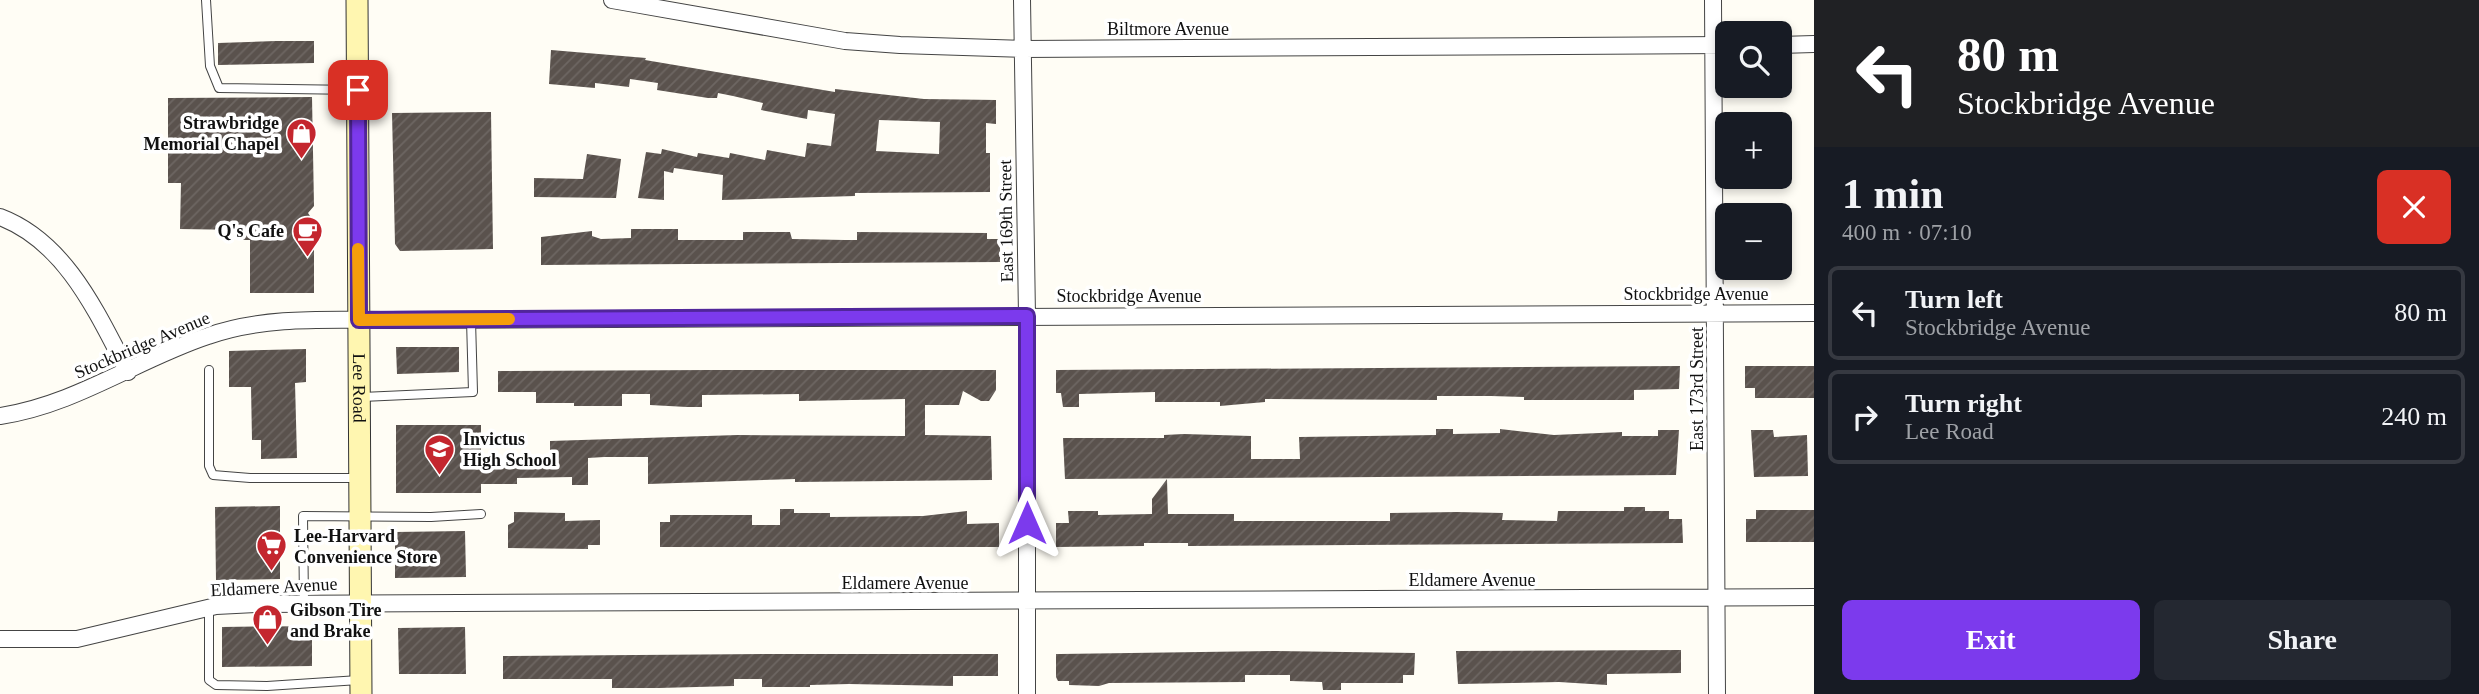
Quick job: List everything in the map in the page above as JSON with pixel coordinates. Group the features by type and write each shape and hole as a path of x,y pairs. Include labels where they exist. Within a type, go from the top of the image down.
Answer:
{"main road":[{"name":"Lee Road","path":"357,0 361,687"}],"street":[{"name":"Biltmore Avenue","path":"612,0 845,41 1022,49 1715,45"},
{"name":"East 169th Street","path":"1022,0 1027,316 1027,694"},
{"name":"East 173rd Street","path":"1713,0 1716,21"},
{"path":"1792,45 1814,44"},
{"name":"East 173rd Street","path":"1717,694 1715,313 1719,98"},
{"path":"0,217 38,236 74,276 128,372"},
{"name":"Stockbridge Avenue","path":"0,416 62,399 207,336 253,324 471,319 1814,313"},
{"name":"Eldamere Avenue","path":"0,639 77,639 209,608 304,603 1814,597"}],"lane":[{"path":"206,0 210,66 219,88 358,90"},
{"path":"359,397 472,393 471,319"},
{"path":"209,369 209,466 213,475 250,478 360,478"},
{"path":"304,603 303,516 481,513"},
{"path":"209,608 209,680 216,685 361,687"}],"building":[{"path":"314,41 314,63 218,65 218,43"},
{"path":"551,50 646,58 645,60 835,92 835,89 924,99 996,100 996,124 986,123 986,153 990,153 990,192 855,193 855,196 722,200 723,175 674,168 673,173 664,171 664,200 638,198 646,152 661,154 662,149 697,157 698,153 729,158 730,153 765,160 767,150 805,157 807,143 831,146 835,114 808,110 807,119 761,110 763,103 733,96 718,93 717,98 708,98 657,90 658,83 630,79 629,87 595,83 595,88 549,84","holes":["879,120 940,122 939,154 876,151"]},
{"path":"312,97 314,206 308,213 314,222 314,293 250,293 250,240 242,240 242,230 180,229 181,183 168,183 168,98"},
{"path":"491,112 493,249 400,251 395,244 392,113"},
{"path":"587,154 621,159 616,198 534,197 534,178 583,179"},
{"path":"631,229 678,229 678,240 743,240 743,232 790,232 792,239 845,240 857,240 857,232 987,233 987,239 1000,239 1000,262 541,265 541,237 592,231 592,236 601,239 631,238"},
{"path":"396,347 459,347 459,372 397,374"},
{"path":"306,349 306,382 295,383 297,458 261,459 261,440 252,440 251,387 229,387 229,351"},
{"path":"1680,366 1679,389 1634,390 1634,400 1524,400 1524,397 1437,396 1437,400 1265,399 1265,402 1220,406 1220,402 1155,402 1155,392 1079,394 1079,407 1063,407 1061,393 1056,393 1056,370"},
{"path":"1745,366 1814,366 1814,398 1755,398 1755,388 1745,388"},
{"path":"996,370 996,390 989,401 981,401 963,391 959,405 925,405 925,435 991,436 992,480 795,482 795,479 648,484 648,457 604,457 588,458 588,485 572,485 572,477 517,478 517,484 481,484 481,493 396,493 396,425 481,425 481,464 550,460 550,441 738,435 905,436 905,399 799,401 799,394 702,395 702,407 687,407 650,405 650,394 622,394 622,406 574,406 574,403 536,403 536,392 498,392 498,371"},
{"path":"1436,429 1453,429 1453,434 1500,433 1500,429 1554,435 1622,432 1622,436 1658,436 1658,430 1679,430 1676,475 1065,479 1063,438 1164,438 1164,435 1184,434 1251,436 1251,459 1300,459 1299,437 1436,435"},
{"path":"1751,430 1773,430 1774,437 1807,435 1808,476 1754,477"},
{"path":"1167,479 1168,514 1234,514 1234,521 1390,521 1390,513 1457,512 1503,513 1502,520 1557,521 1558,511 1624,511 1624,507 1645,507 1645,511 1669,511 1669,519 1682,519 1683,543 1188,546 1188,543 1144,543 1144,546 1056,547 1056,523 1069,523 1068,511 1098,511 1098,515 1152,514 1152,499"},
{"path":"280,506 280,579 216,580 215,507"},
{"path":"780,509 794,509 794,513 830,513 830,517 923,516 967,511 967,524 999,523 999,547 660,547 660,522 670,522 670,515 752,515 752,525 780,525"},
{"path":"1756,510 1814,510 1814,542 1746,542 1746,519 1756,519"},
{"path":"514,512 565,513 565,521 600,520 600,545 588,545 588,549 508,548 508,525 514,522"},
{"path":"465,531 466,577 395,578 395,532"},
{"name":"Gibson Tire and Brake","path":"312,626 312,666 222,667 222,627"},
{"path":"465,627 466,674 399,674 398,628"},
{"path":"1681,650 1681,673 1607,674 1607,685 1559,682 1458,684 1456,651"},
{"path":"1276,651 1415,653 1414,675 1403,675 1403,683 1341,683 1341,690 1323,690 1322,682 1290,681 1290,675 1245,675 1245,682 1109,683 1099,686 1069,685 1069,681 1058,681 1056,677 1056,654"},
{"path":"998,654 998,676 953,676 953,686 849,684 762,687 762,679 734,679 734,686 659,688 612,688 612,679 503,679 503,656"}],"slow traffic":[{"path":"358,249 359,320 509,319"}],"place":[{"name":"Strawbridge Memorial Chapel","path":"302,160"},
{"name":"Q's Cafe","path":"307,258"},
{"name":"Invictus High School","path":"440,476"},
{"name":"Lee-Harvard Convenience Store","path":"271,573"},
{"name":"Gibson Tire and Brake","path":"267,647"}],"route":[{"path":"358,90 359,320 1027,316 1027,523"}]}
